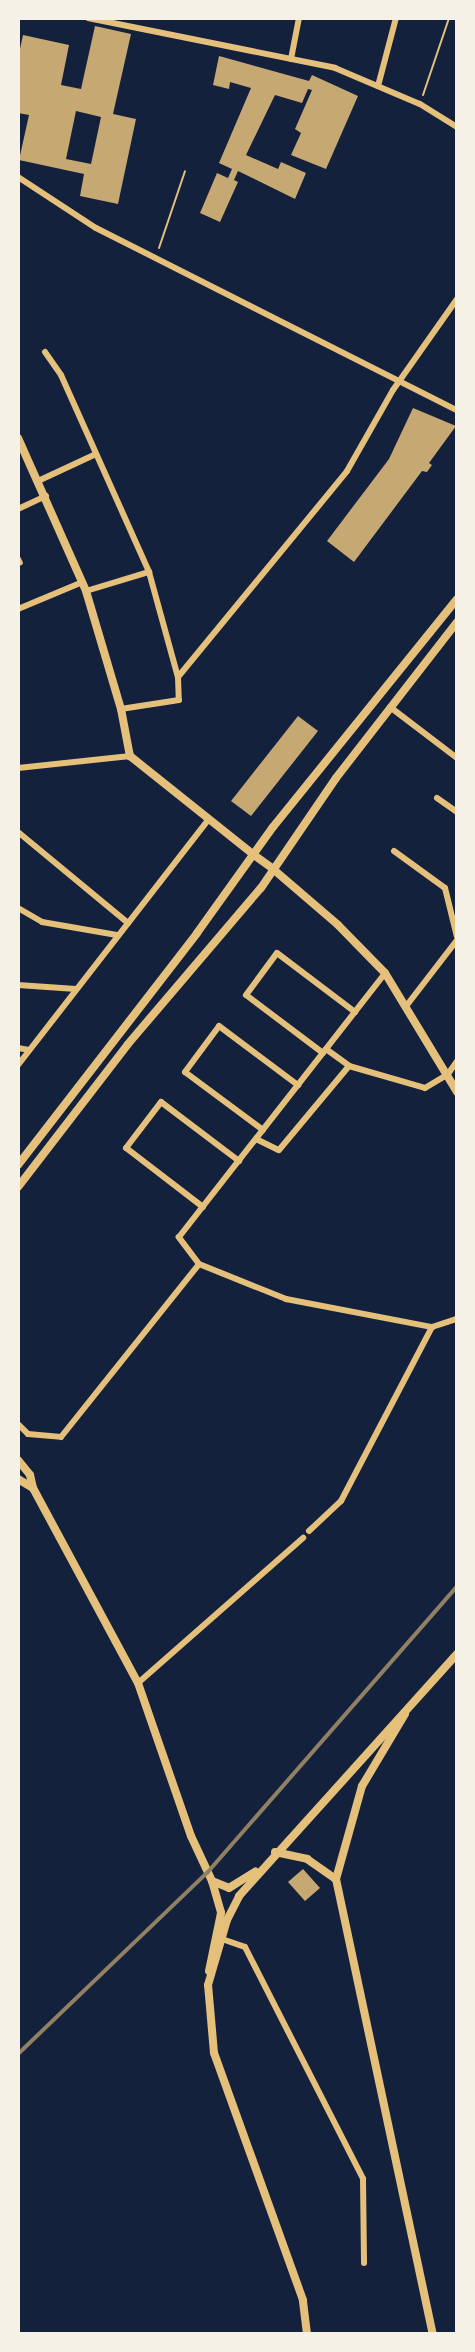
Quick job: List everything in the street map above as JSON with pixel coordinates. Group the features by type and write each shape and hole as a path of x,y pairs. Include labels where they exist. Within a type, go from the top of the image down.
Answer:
{"main road":[{"path":"18,1165 254,855 457,599"},
{"path":"18,1187 128,1044 231,925 390,707 457,622"},
{"path":"254,855 273,869"},
{"path":"18,1460 30,1475 33,1488"},
{"path":"18,1479 33,1488"}],"street":[{"path":"88,18 335,68 420,104 457,127"},
{"path":"291,59 299,18"},
{"path":"378,86 396,18"},
{"path":"18,177 96,228 457,410"},
{"path":"178,677 347,471 401,382 457,299"},
{"path":"45,352 61,375 149,572 178,677 179,700 121,709"},
{"path":"18,438 46,495 83,582 121,709 130,756 254,855"},
{"path":"38,481 96,454"},
{"path":"18,509 46,495"},
{"path":"86,591 149,572"},
{"path":"18,609 83,582"},
{"path":"390,707 457,758"},
{"path":"18,768 130,756"},
{"path":"437,798 457,812"},
{"path":"18,1065 208,819"},
{"path":"18,832 128,923"},
{"path":"394,851 445,888 457,939 407,1005"},
{"path":"273,869 338,925 385,973 407,1005 457,1092"},
{"path":"18,908 42,922 117,935"},
{"path":"355,1012 277,953 246,995 324,1051 349,1066 425,1088 448,1074 457,1061"},
{"path":"385,973 179,1237 199,1264 286,1299 432,1327 457,1319"},
{"path":"18,985 76,989"},
{"path":"263,1130 185,1072 219,1026 298,1085"},
{"path":"18,1048 29,1050"},
{"path":"256,1139 279,1150 349,1066"},
{"path":"203,1207 126,1148 161,1102 239,1161"},
{"path":"18,1424 28,1434 61,1437 199,1264"},
{"path":"309,1531 341,1501 432,1327"},
{"path":"33,1488 138,1683 192,1836 212,1881 221,1913 210,1956 208,1985 214,2052 303,2300 307,2334"},
{"path":"138,1683 303,1538"},
{"path":"208,1985 238,1896 275,1851 421,1690 457,1654"},
{"path":"421,1690 382,1746 362,1786 336,1879 433,2334"},
{"path":"275,1851 307,1859 336,1879"},
{"path":"212,1881 229,1888 259,1870"},
{"path":"222,1939 245,1947 363,2179 364,2264"}],"path":[{"path":"420,104 449,18"},
{"path":"157,256 185,171"}],"building":[{"path":"95,26 131,34 113,114 136,119 118,204 80,196 84,174 19,160 29,115 18,113 18,58 23,35 69,45 61,85 81,89","holes":["76,111 101,117 91,164 66,159"]},
{"path":"219,56 309,81 312,75 358,96 326,169 291,155 301,133 295,129 312,90 308,89 302,103 275,95 246,155 278,169 281,162 306,173 295,199 238,171 234,180 238,182 220,222 200,213 217,173 228,178 232,169 219,163 251,88 230,82 229,89 213,85"},
{"path":"413,408 456,426 429,463 432,465 427,472 422,471 354,562 327,541 389,459"},
{"path":"298,716 318,731 251,816 231,801"},
{"path":"303,1869 320,1888 305,1901 288,1882"}],"railway":[{"path":"18,2054 207,1873 457,1586"}]}
